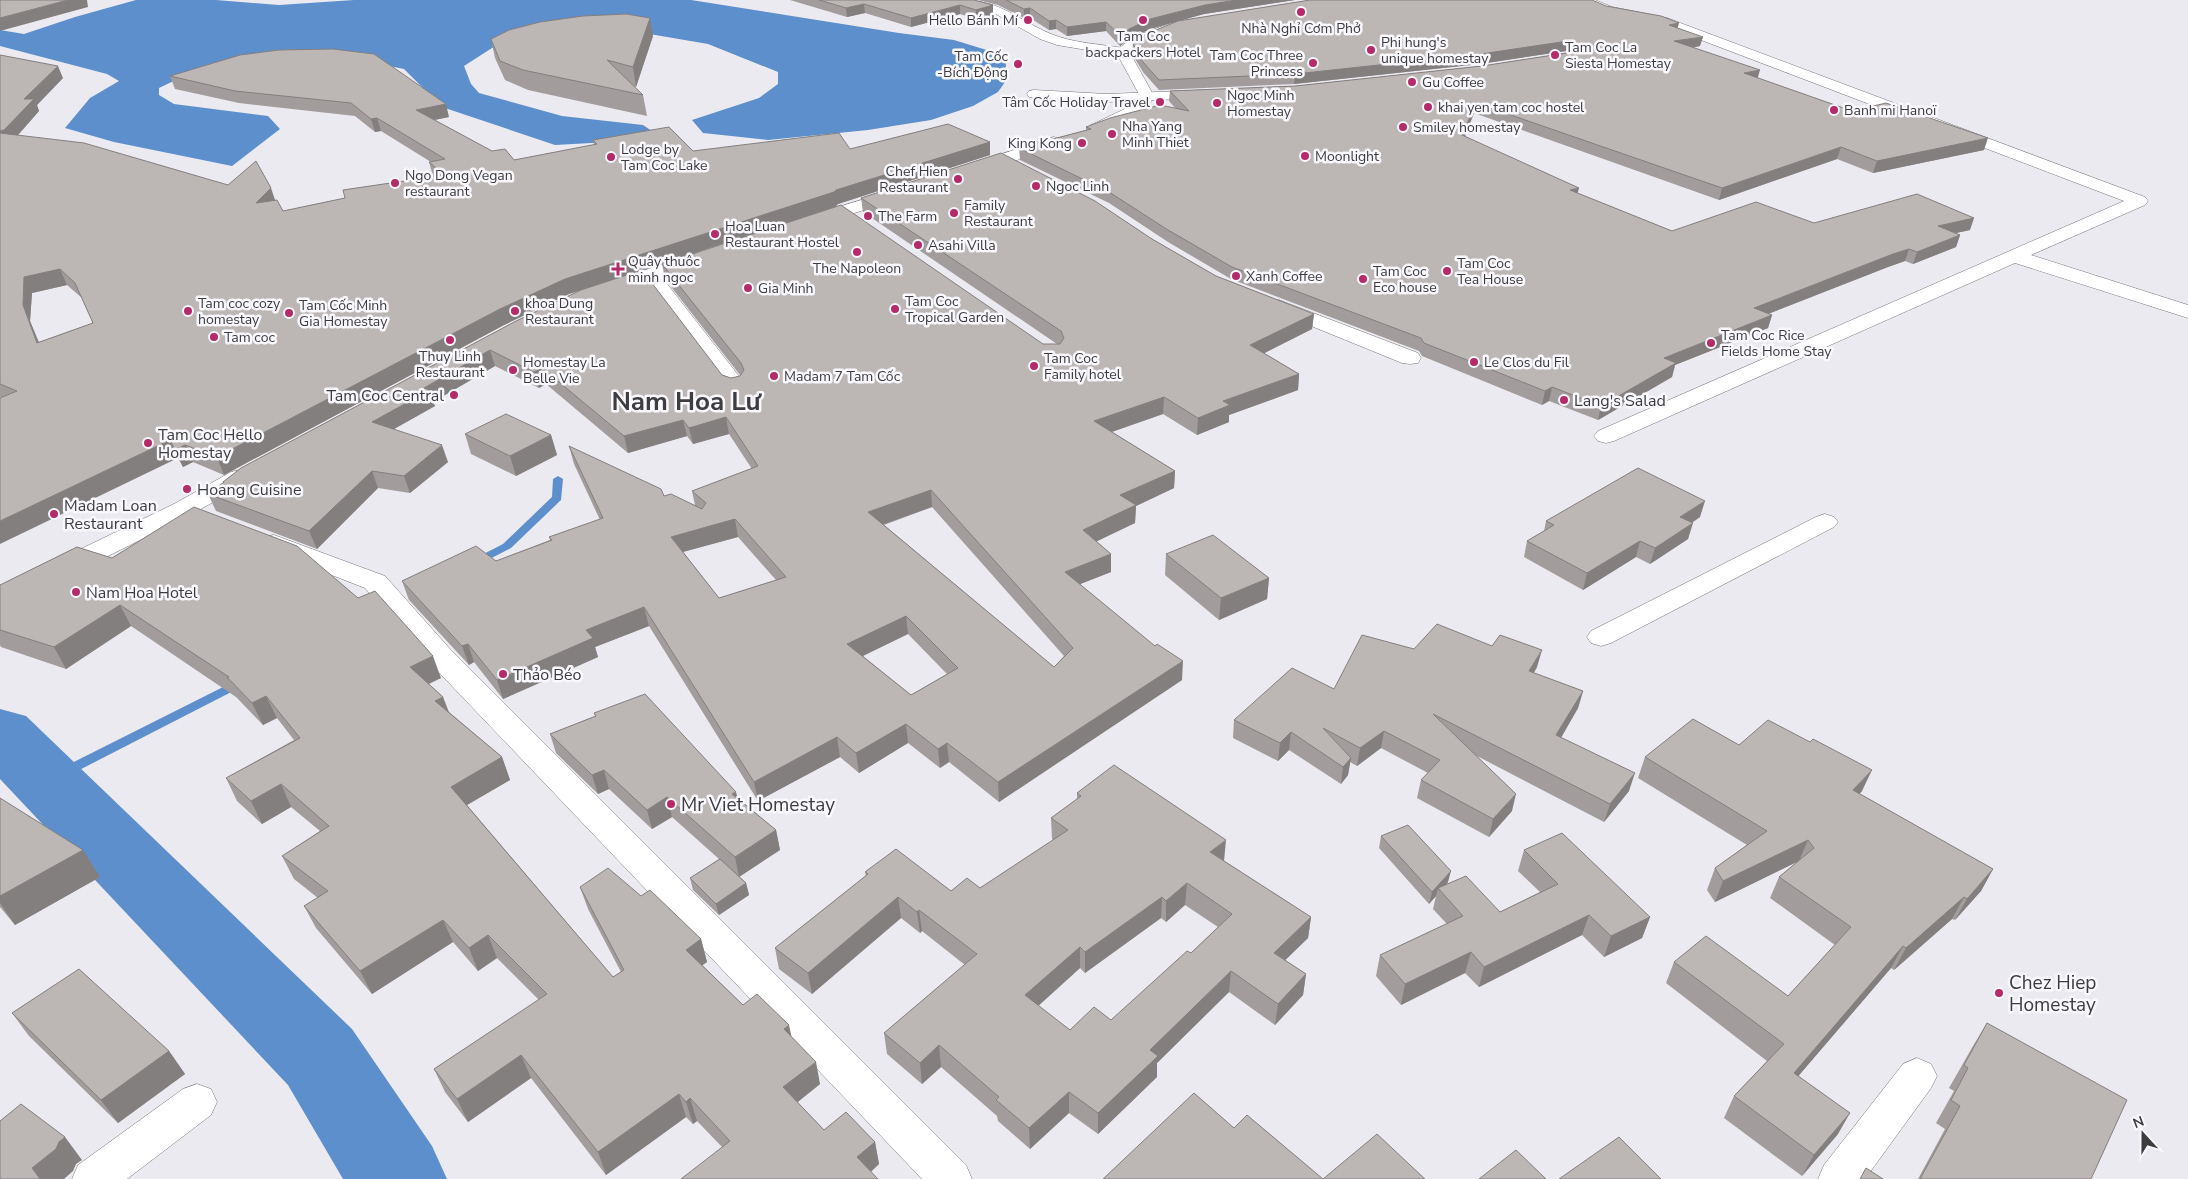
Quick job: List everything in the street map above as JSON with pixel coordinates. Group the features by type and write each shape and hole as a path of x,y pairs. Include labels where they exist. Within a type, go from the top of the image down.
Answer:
{"street":[{"path":"964,0 998,10 1045,36 1062,42 1123,52 1140,39 1182,25"},
{"path":"1584,0 1609,10 1662,21 2139,201 1606,436"},
{"path":"1123,52 1147,96"},
{"path":"1034,94 1106,98 1222,93"},
{"path":"957,174 1100,126 1138,108 1147,96"},
{"path":"1004,159 1026,170"},
{"path":"798,226 919,186"},
{"path":"844,210 864,225"},
{"path":"593,294 715,253"},
{"path":"2014,256 2188,312"},
{"path":"650,275 734,385"},
{"path":"1259,299 1410,358"},
{"path":"0,599 183,509 257,468"},
{"path":"183,509 210,519"},
{"path":"1601,637 1825,522"},
{"path":"247,533 375,582 440,656 951,1179"},
{"path":"1839,1179 1917,1076"},
{"path":"93,1179 197,1102"}],"water":[{"path":"136,0 216,0 279,5 354,0 691,0 954,40 993,52 1006,63 1005,82 998,92 973,106 931,120 868,130 768,140 703,133 692,120 759,98 778,84 778,72 708,44 632,31 532,37 492,48 464,66 471,84 479,93 562,116 643,125 664,139 555,145 442,107 404,69 364,61 184,76 159,88 159,95 174,104 268,116 280,129 232,166 114,142 65,128 90,98 119,81 107,74 0,46 0,30 24,34"}],"building":[{"path":"0,0 68,0 0,18"},
{"path":"819,0 974,0 993,5 976,10 960,5 911,18 864,4 846,8"},
{"path":"1006,0 1237,0 1205,5 1150,19 1129,29 1121,36 1106,22 1067,27 1056,20 1049,21 1030,8 1024,9"},
{"path":"1310,0 1592,0 1606,6 1661,16 1679,23 1669,25 1703,37 1674,41 1760,70 1744,73 1852,111 1886,103 1988,138 1877,161 1841,147 1722,188 1476,103 1462,135 1579,188 1570,190 1672,231 1756,202 1814,223 1917,194 1974,218 1938,226 1960,235 1917,252 1909,249 1893,254 1754,308 1772,315 1664,358 1676,363 1601,406 1552,387 1545,391 1424,343 1421,338 1232,267 1168,230 1109,192 1019,148 1091,129 1086,127 1110,118 1160,105 1189,111 1170,91 1295,86 1482,66 1573,52 1577,48 1573,42 1568,41 1481,54 1295,74 1159,80 1143,62 1133,44 1146,34 1178,21"},
{"path":"626,14 650,18 633,67 607,60 643,95 523,70 500,61 491,39 509,30 540,22 583,16"},
{"path":"333,49 374,54 446,104 416,110 492,151 505,149 514,160 597,144 593,140 669,127 693,151 839,133 850,149 948,124 990,142 836,190 565,279 500,309 217,457 185,445 175,450 170,440 0,521 0,398 17,391 0,384 0,133 84,143 228,185 256,161 271,188 256,203 277,200 283,211 345,198 343,190 445,175 429,162 445,159 377,118 371,119 351,103 235,91 170,76 240,55 279,50","holes":["60,269 75,283 93,323 37,343 23,305 24,277"]},
{"path":"0,55 58,66 24,99 34,99 4,130 0,131"},
{"path":"1001,153 1095,201 1152,239 1216,276 1314,314 1250,345 1299,374 1223,401 1230,405 1198,418 1164,397 1094,421 1175,471 1120,495 1136,505 1083,530 1111,554 1065,572 1155,646 1157,644 1183,661 998,782 947,743 938,749 906,724 856,753 837,737 754,782 644,607 586,630 593,638 497,680 468,644 462,646 402,581 476,546 496,561 552,540 549,537 603,518 569,446 661,489 664,496 671,494 702,509 706,503 692,491 758,466 726,417 689,428 683,420 624,436 542,368 534,372 490,350 424,388 430,390 372,422 442,445 404,476 372,471 309,531 208,494 241,468 516,321 581,290 642,270 722,375 731,378 740,376 744,370 741,363 662,264 841,205 1043,344 1060,344 1064,338 1061,331 861,198","holes":["931,490 1073,648 1054,667 868,512","735,519 786,577 719,598 671,537","906,616 958,668 911,695 847,644"]},
{"path":"506,414 551,435 510,456 465,434"},
{"path":"1638,468 1705,501 1680,517 1693,523 1655,548 1640,541 1587,573 1527,541 1554,525 1546,521"},
{"path":"194,507 297,546 358,598 375,591 433,656 410,667 443,697 435,701 502,757 451,787 613,977 624,970 580,887 608,868 641,896 650,890 701,939 686,950 743,1005 757,994 789,1025 784,1029 816,1062 783,1087 824,1130 846,1112 875,1142 857,1157 878,1179 681,1179 730,1141 690,1098 686,1102 679,1094 598,1152 521,1055 457,1099 434,1069 547,994 488,935 469,948 443,920 360,971 304,906 328,891 282,856 329,826 281,784 251,801 226,778 300,738 266,696 252,703 227,677 229,677 120,605 54,647 0,630 0,585 77,547 112,558"},
{"path":"1213,535 1269,578 1221,598 1166,554"},
{"path":"1437,624 1492,646 1500,635 1542,650 1529,671 1583,691 1556,735 1635,773 1610,804 1433,714 1516,794 1493,819 1421,780 1440,760 1384,731 1360,748 1323,728 1351,758 1343,767 1291,732 1280,743 1234,720 1292,668 1334,689 1362,635 1414,649"},
{"path":"645,694 736,792 732,794 776,830 735,857 667,797 647,810 604,770 592,775 550,734 596,716 594,713"},
{"path":"1693,719 1739,745 1768,720 1810,742 1813,739 1872,770 1853,790 1993,869 1967,899 1964,897 1906,948 1903,946 1794,1073 1850,1113 1814,1155 1734,1096 1784,1044 1674,962 1706,936 1788,996 1851,927 1779,877 1814,848 1808,840 1723,881 1715,868 1767,831 1645,757"},
{"path":"1114,765 1226,840 1210,852 1311,917 1274,953 1306,974 1278,1004 1231,971 1150,1050 1158,1056 1098,1113 1069,1092 1029,1128 996,1100 999,1097 939,1045 920,1063 884,1033 977,954 919,910 917,912 898,897 808,973 775,948 868,874 865,872 896,849 951,891 967,878 980,888 1068,830 1051,818 1081,796 1077,793","holes":["1187,883 1232,914 1191,953 1187,951 1111,1020 1094,1007 1070,1030 1025,995 1080,947 1085,952 1162,897 1166,901"]},
{"path":"0,798 83,850 0,896"},
{"path":"1408,825 1451,871 1432,892 1381,836"},
{"path":"1562,833 1650,917 1611,936 1589,915 1484,967 1471,952 1405,984 1380,955 1463,916 1438,888 1466,876 1500,912 1558,884 1524,850"},
{"path":"720,859 746,883 716,904 690,878"},
{"path":"79,969 169,1051 101,1100 12,1013"},
{"path":"1987,1023 2127,1100 2091,1179 1920,1179 1960,1106 1951,1100 1968,1068 1964,1065"},
{"path":"1194,1093 1234,1128 1247,1115 1323,1179 1103,1179"},
{"path":"21,1104 65,1137 59,1142 56,1149 32,1168 40,1179 0,1179 0,1121"},
{"path":"1377,1134 1425,1179 1323,1179"},
{"path":"1619,1137 1661,1179 1559,1179"},
{"path":"1516,1150 1546,1179 1479,1179"},
{"path":"1866,1168 1883,1179 1860,1179"}],"waterway":[{"path":"476,562 507,546 557,498 558,479"},
{"path":"47,781 239,683"},
{"path":"0,734 320,1057 397,1179"}],"place":[{"name":"Nhà Nghỉ Cơm Phở","path":"1301,12"},
{"name":"Hello Bánh Mí","path":"1028,20"},
{"name":"Tam Coc backpackers Hotel","path":"1143,20"},
{"name":"Phi hung's unique homestay","path":"1371,50"},
{"name":"Tam Coc La Siesta Homestay","path":"1555,55"},
{"name":"Tam Coc Three Princess","path":"1313,63"},
{"name":"Tam Cốc -Bích Động","path":"1018,64"},
{"name":"Gu Coffee","path":"1412,82"},
{"name":"Tâm Cốc Holiday Travel","path":"1160,102"},
{"name":"Ngoc Minh Homestay","path":"1217,103"},
{"name":"khai yen tam coc hostel","path":"1428,107"},
{"name":"Banh mi Hanoï","path":"1834,110"},
{"name":"Smiley homestay","path":"1403,127"},
{"name":"Nha Yang Minh Thiet","path":"1112,134"},
{"name":"King Kong","path":"1082,143"},
{"name":"Moonlight","path":"1305,156"},
{"name":"Lodge by Tam Coc Lake","path":"611,157"},
{"name":"Chef Hien Restaurant","path":"958,179"},
{"name":"Ngo Dong Vegan restaurant","path":"395,183"},
{"name":"Ngoc Linh","path":"1036,186"},
{"name":"Family Restaurant","path":"954,213"},
{"name":"The Farm","path":"868,216"},
{"name":"Hoa Luan Restaurant Hostel","path":"715,234"},
{"name":"Asahi Villa","path":"918,245"},
{"name":"The Napoleon","path":"857,252"},
{"name":"Quây thuôc minh ngoc","path":"618,269"},
{"name":"Tam Coc Tea House","path":"1447,271"},
{"name":"Xanh Coffee","path":"1236,276"},
{"name":"Tam Coc Eco house","path":"1363,279"},
{"name":"Gia Minh","path":"748,288"},
{"name":"Tam Coc Tropical Garden","path":"895,309"},
{"name":"Tam coc cozy homestay","path":"188,311"},
{"name":"khoa Dung Restaurant","path":"515,311"},
{"name":"Tam Cốc Minh Gia Homestay","path":"289,313"},
{"name":"Tam coc","path":"214,337"},
{"name":"Thuy Linh Restaurant","path":"450,340"},
{"name":"Tam Coc Rice Fields Home Stay","path":"1711,343"},
{"name":"Le Clos du Fil","path":"1474,362"},
{"name":"Tam Coc Family hotel","path":"1034,366"},
{"name":"Homestay La Belle Vie","path":"513,370"},
{"name":"Madam 7 Tam Cốc","path":"774,376"},
{"name":"Tam Coc Central","path":"454,395"},
{"name":"Lang's Salad","path":"1564,400"},
{"name":"Tam Coc Hello Homestay","path":"148,443"},
{"name":"Hoang Cuisine","path":"187,489"},
{"name":"Madam Loan Restaurant","path":"54,514"},
{"name":"Nam Hoa Hotel","path":"76,592"},
{"name":"Thảo Béo","path":"503,674"},
{"name":"Mr Viet Homestay","path":"671,804"},
{"name":"Chez Hiep Homestay","path":"1999,993"}],"district":[{"name":"Nam Hoa Lư","path":"686,401"}]}
